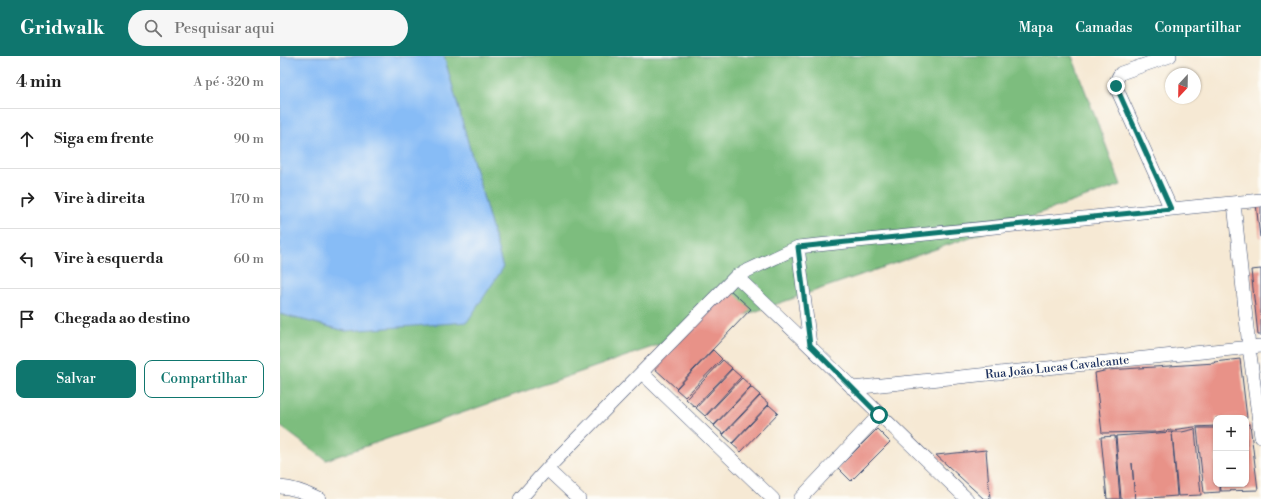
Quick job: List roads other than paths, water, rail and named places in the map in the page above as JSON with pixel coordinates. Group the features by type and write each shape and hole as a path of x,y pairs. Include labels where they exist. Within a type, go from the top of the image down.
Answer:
{"street":[{"path":"1170,56 1121,73 1118,76 1116,86 1171,209"},
{"path":"520,499 547,469 736,276 798,247 1261,200"},
{"path":"1234,203 1255,347 1261,437"},
{"path":"798,247 810,345"},
{"path":"736,276 810,345 879,415 967,499"},
{"name":"Rua João Lucas Cavalcante","path":"852,388 1255,347"},
{"path":"642,373 772,499"},
{"path":"800,499 879,415"},
{"path":"547,469 579,499"},
{"path":"280,487 309,494 319,499"}],"water":[{"path":"280,56 444,56 503,268 467,322 346,331 280,314"}]}
